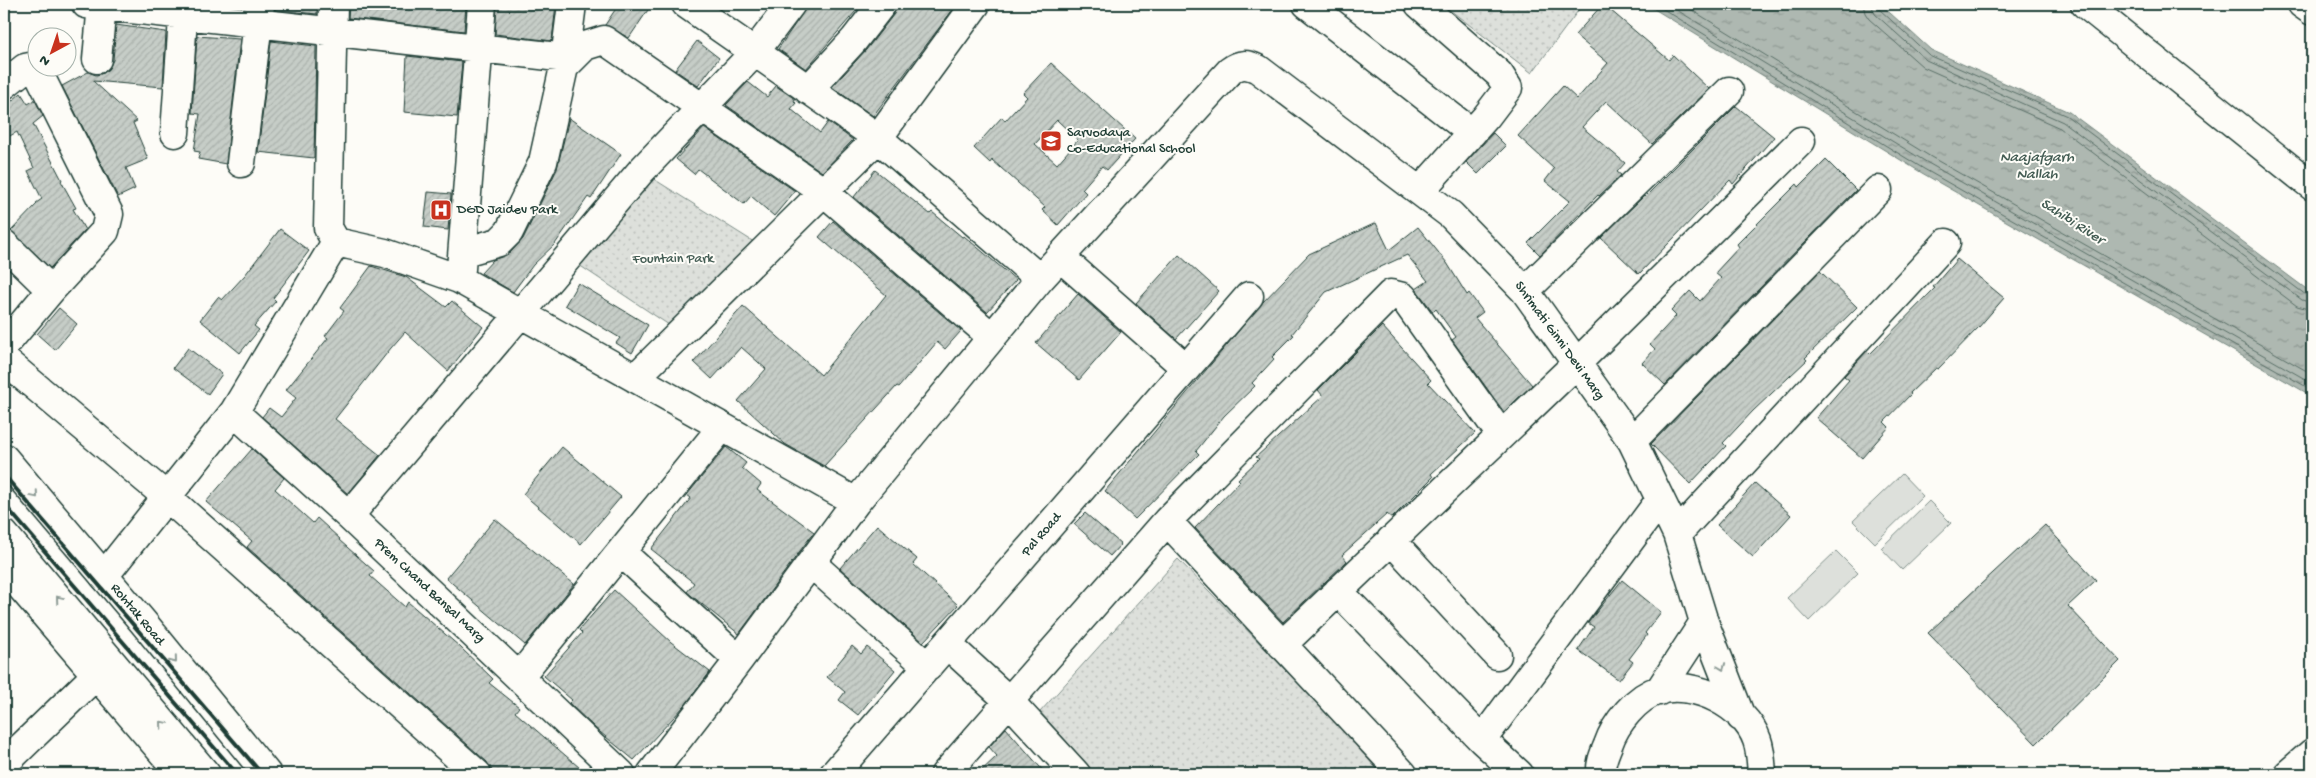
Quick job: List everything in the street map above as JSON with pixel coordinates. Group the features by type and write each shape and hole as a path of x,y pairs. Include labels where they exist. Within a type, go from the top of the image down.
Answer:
{"street":[{"path":"459,279 464,252 482,4"},
{"path":"464,252 499,242 509,232 543,162 564,67 572,4"},
{"path":"686,4 878,138 1040,279"},
{"path":"349,516 641,171 754,53 791,4"},
{"path":"808,90 854,40 882,4"},
{"path":"635,378 878,138 976,4"},
{"path":"1307,4 1472,133"},
{"path":"1419,4 1499,74 1506,82 1508,88 1504,96 1420,191"},
{"path":"2085,4 2312,186"},
{"path":"2302,4 2312,11"},
{"path":"97,59 96,5 332,17 480,48 558,57 564,67"},
{"path":"175,133 184,9"},
{"path":"242,163 260,13"},
{"path":"332,17 328,228 336,242 385,253 459,279 856,502"},
{"path":"564,67 585,46 604,40 824,192 992,337"},
{"name":"Shrimati Ginni Devi Marg","path":"1060,257 1230,71 1238,65 1258,68 1451,215 1525,291 1632,441 1676,534 1704,622 1741,717"},
{"path":"4,86 25,68 30,67 39,74 109,214 105,231 51,290 4,346"},
{"path":"1525,291 1729,91"},
{"path":"1282,645 1576,364 1801,141"},
{"path":"1632,441 1878,190"},
{"path":"104,576 234,412 336,242"},
{"path":"1676,534 1946,243"},
{"path":"4,244 51,290"},
{"path":"651,774 739,660 856,502 1060,257 1186,368"},
{"path":"945,774 1167,521 1391,294 1403,298 1501,435"},
{"name":"Pal Road","path":"834,774 1250,296"},
{"path":"4,360 167,497 477,774"},
{"name":"Prem Chand Bansal Marg","path":"234,412 349,516 621,774"},
{"path":"519,677 722,427"},
{"name":"Rohtak Road","path":"4,458 267,774"},
{"path":"1482,740 1660,500"},
{"path":"1167,521 1403,774"},
{"path":"4,534 176,766"},
{"path":"1391,540 1497,655"},
{"path":"621,552 739,660"},
{"path":"811,563 928,667"},
{"path":"4,567 176,766 206,774"},
{"path":"1338,592 1482,740 1519,774"},
{"path":"1598,771 1612,733 1625,716 1641,701 1659,690 1704,622"},
{"path":"948,644 1009,701 1073,773"},
{"path":"4,764 96,675"},
{"path":"1659,690 1685,688 1707,694 1724,702 1741,717 1783,774"},
{"path":"1757,739 1762,774"},
{"path":"2288,774 2312,753"}],"green space":[{"path":"1442,4 1583,4 1532,73"},
{"name":"Fountain Park","path":"641,171 765,249 681,333 567,257"},
{"path":"1902,474 1923,496 1875,543 1853,521"},
{"path":"1929,501 1951,523 1902,570 1881,548"},
{"path":"1836,551 1858,573 1809,621 1787,598"},
{"path":"1178,559 1333,719 1381,774 1096,774 1040,712"}],"water":[{"name":"Naajafgarh Nallah","path":"1646,4 1880,4 1931,50 2069,112 2312,292 2312,396 1922,173"}],"building":[{"path":"275,4 317,4 317,14 275,10"},
{"path":"349,4 409,7 410,4 466,4 464,31 348,18"},
{"path":"497,4 556,4 552,41 495,34"},
{"path":"619,4 652,4 629,38 605,25"},
{"path":"809,4 862,4 806,69 778,49"},
{"path":"897,4 957,4 873,116 832,87 866,50 894,14"},
{"path":"1603,4 1669,60 1673,55 1709,89 1652,144 1606,101 1582,127 1625,163 1617,172 1621,175 1598,195 1540,255 1528,243 1570,201 1545,181 1554,169 1518,136 1563,86 1577,99 1608,63 1575,35"},
{"path":"116,25 166,32 163,87 93,81 137,121 133,123 148,159 126,168 135,189 118,197 62,86 88,72 96,75 104,73 113,60"},
{"path":"197,36 240,39 226,164 198,159 200,152 194,151 200,114 192,113"},
{"path":"271,41 316,46 314,158 258,152"},
{"path":"697,41 719,58 698,86 675,70"},
{"path":"407,56 462,62 457,117 404,112"},
{"path":"1051,63 1135,139 1107,170 1102,166 1082,189 1086,193 1058,225 1042,210 1045,207 992,160 990,163 974,148 1002,117 1005,121 1027,97 1023,93","holes":["1057,120 1078,140 1057,164 1035,144"]},
{"path":"748,82 767,97 776,86 795,99 796,103 791,109 820,133 828,122 853,140 822,172 726,105"},
{"path":"21,93 28,104 35,100 43,116 33,124 76,208 73,209 85,230 50,268 11,231 36,203 42,199 28,171 34,168 17,132 4,139 4,108"},
{"path":"1736,106 1774,137 1733,184 1730,180 1639,274 1601,238"},
{"path":"569,118 621,154 591,199 588,197 555,244 533,265 513,292 481,273 493,260 510,253 523,239 557,169"},
{"path":"704,128 795,191 774,216 751,196 744,204 698,169 694,174 676,159"},
{"path":"1493,133 1506,146 1478,174 1466,162"},
{"path":"1826,160 1856,190 1665,385 1642,363 1655,349 1650,344 1676,316 1671,311 1690,291 1700,301 1721,278 1715,273 1739,247 1737,244 1797,184 1799,187"},
{"path":"875,170 930,214 932,212 962,237 964,236 1016,280 987,312 854,197"},
{"path":"428,192 451,194 448,230 424,227"},
{"path":"833,221 961,331 945,349 937,342 899,387 897,386 824,466 785,444 738,401 766,369 741,347 712,379 694,362 743,306 821,375 886,295 819,237"},
{"path":"1376,223 1389,250 1418,227 1447,263 1467,295 1469,293 1483,312 1475,318 1532,385 1504,412 1452,340 1456,337 1436,309 1433,312 1416,289 1428,281 1407,255 1326,292 1292,334 1294,335 1272,357 1274,359 1252,383 1255,386 1224,416 1196,451 1199,454 1135,519 1105,491 1262,303 1309,254"},
{"path":"280,229 309,251 273,298 276,301 254,326 259,330 240,353 200,320 218,297 222,300 245,275"},
{"path":"1179,255 1219,291 1176,339 1136,303"},
{"path":"1957,259 2004,298 1979,327 1938,369 1936,368 1910,393 1884,422 1889,427 1862,458 1816,418 1849,380 1844,376 1867,351 1870,354 1935,288 1933,287"},
{"path":"371,266 406,277 446,307 452,301 483,327 448,371 405,332 391,348 335,419 380,455 348,494 262,417 269,408 281,417 296,398 286,390 328,338 325,336 344,311 340,308"},
{"path":"1820,271 1857,307 1805,358 1807,360 1753,411 1723,443 1726,446 1690,484 1651,444"},
{"path":"578,283 648,325 632,353 616,343 620,338 565,305"},
{"path":"1078,294 1121,332 1079,380 1036,343"},
{"path":"59,308 77,324 55,350 37,334"},
{"path":"1382,326 1431,380 1428,383 1475,433 1431,474 1433,477 1392,518 1387,514 1342,555 1347,561 1283,622 1195,528 1240,481 1238,479 1259,459 1256,457 1323,396 1318,390"},
{"path":"188,348 222,374 208,394 173,368"},
{"path":"562,447 621,497 581,544 523,494"},
{"path":"726,447 746,463 742,468 761,484 757,490 814,532 739,634 687,592 694,583 651,549 691,498 687,495"},
{"path":"252,449 284,478 275,489 313,523 317,518 374,571 370,576 405,607 408,602 460,647 493,679 489,683 519,707 515,712 587,774 492,774 487,762 247,547 252,541 206,502"},
{"path":"1755,483 1791,515 1753,557 1717,525"},
{"path":"1085,513 1121,544 1110,556 1074,524"},
{"path":"495,519 574,584 525,645 446,578"},
{"path":"877,525 917,559 913,564 958,605 923,642 840,568"},
{"path":"2045,525 2096,580 2068,606 2120,661 2036,744 1928,633"},
{"path":"1622,580 1661,612 1645,633 1647,635 1629,659 1633,662 1619,680 1578,650 1594,627 1588,623"},
{"path":"614,590 671,642 710,672 686,704 634,760 595,728 569,703 572,700 544,676 582,633 579,630"},
{"path":"852,646 861,654 867,647 895,670 858,715 839,700 845,692 827,677"},
{"path":"1006,728 1046,774 978,774 997,756 989,747"}],"railway":[{"path":"4,475 262,774"},
{"path":"4,504 237,774"}],"place":[{"name":"Sarvodaya Co-Educational School","path":"1051,141"},
{"name":"DGD Jaidev Park","path":"441,210"}],"water label":[{"name":"Sahibi River","path":"2072,222"}]}
